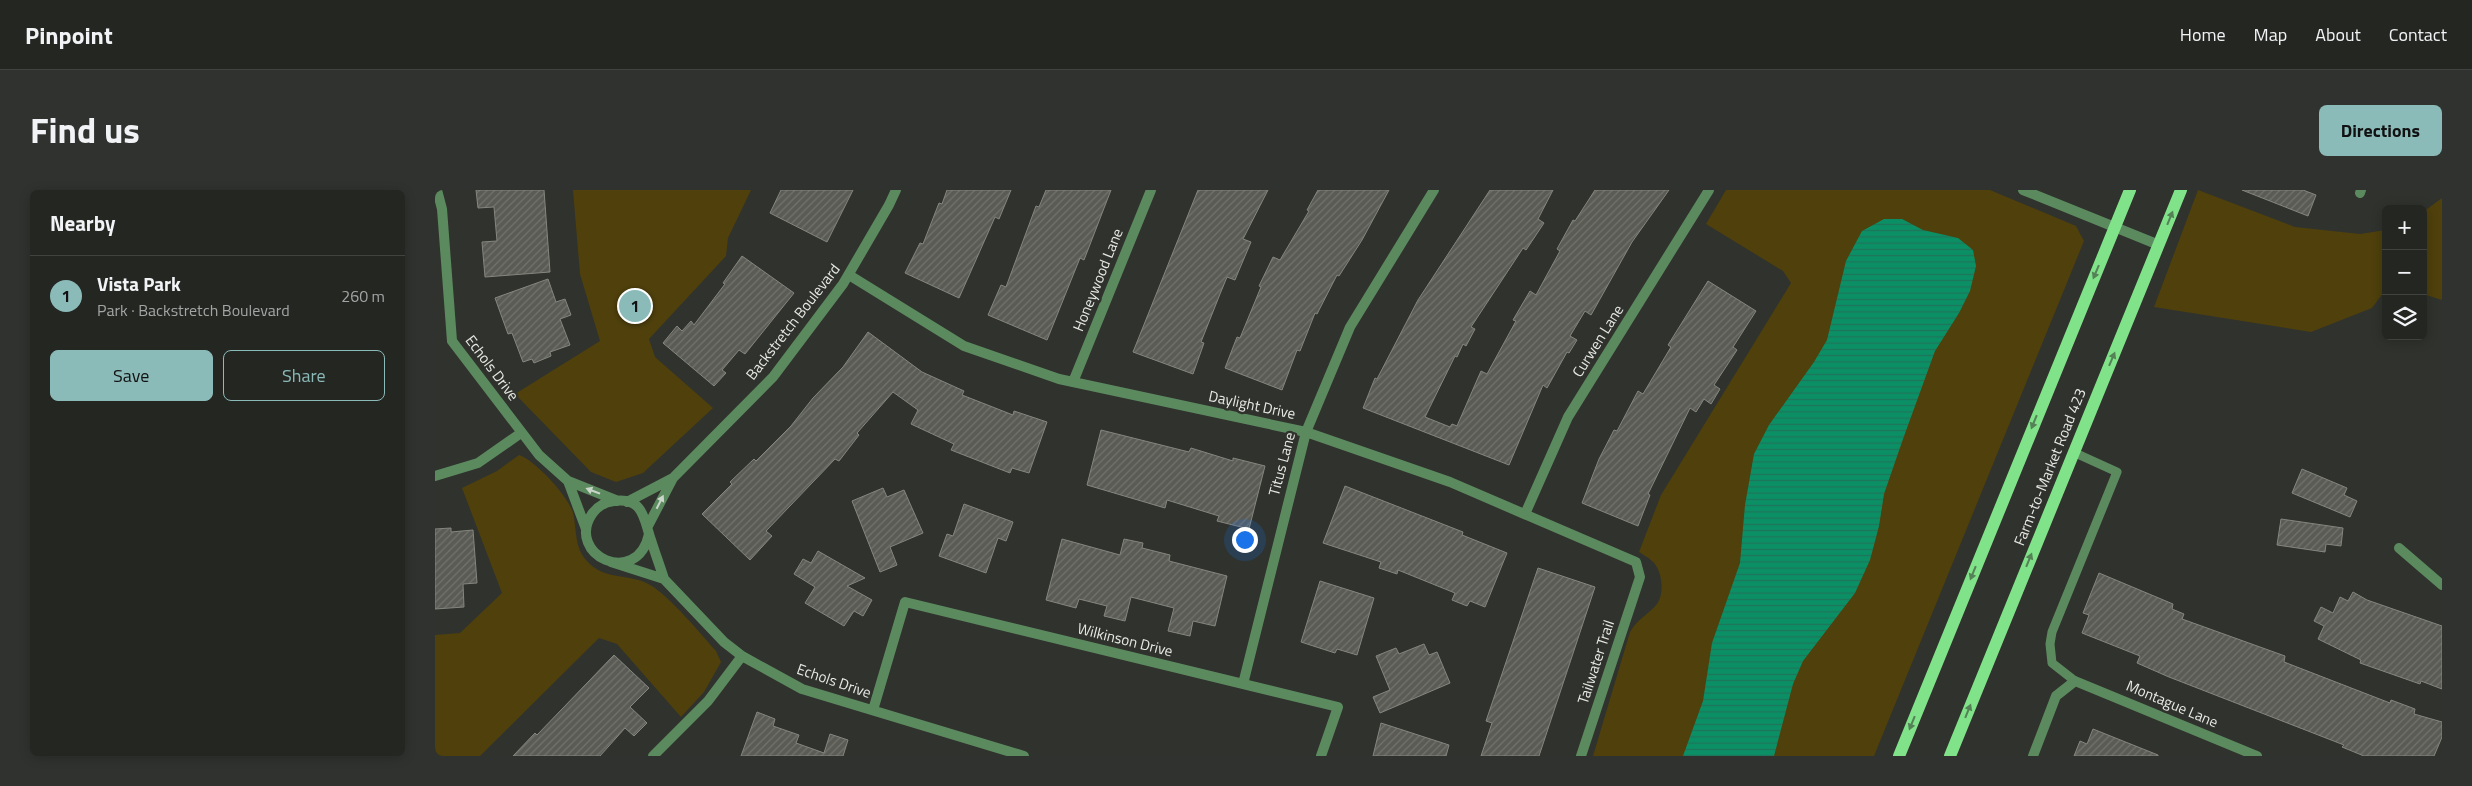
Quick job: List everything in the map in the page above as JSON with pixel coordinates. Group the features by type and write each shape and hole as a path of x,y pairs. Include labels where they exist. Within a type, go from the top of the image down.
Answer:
{"main road":[{"name":"Farm-to-Market Road 423","path":"1899,756 2130,190"},
{"name":"Farm-to-Market Road 423","path":"1949,756 2181,190"}],"street":[{"name":"Echols Drive","path":"437,190 452,341 539,455 568,481 622,501"},
{"name":"Backstretch Boulevard","path":"649,530 673,478 773,377 849,275 896,190"},
{"name":"Honeywood Lane","path":"1073,382 1151,190"},
{"name":"Titus Lane","path":"1243,684 1306,432 1350,327 1434,190"},
{"name":"Curwen Lane","path":"1525,514 1568,417 1709,190"},
{"path":"2023,190 2159,245"},
{"name":"Daylight Drive","path":"849,275 964,346 1073,382 1306,432 1449,482 1636,562 1640,577"},
{"path":"435,476 478,463 521,433"},
{"name":"Backstretch Boulevard","path":"622,501 673,478"},
{"name":"Echols Drive","path":"568,481 586,528"},
{"path":"622,501 641,511 649,530 643,551 637,557 629,561 611,562 596,554 590,547 586,528 589,520 601,506 622,501"},
{"name":"Echols Drive","path":"649,530 664,579 724,642 742,656 802,689 1024,756"},
{"path":"2399,548 2442,585"},
{"name":"Echols Drive","path":"611,562 664,579"},
{"name":"Tailwater Trail","path":"1581,756 1640,577"},
{"name":"Wilkinson Drive","path":"873,710 905,602 1338,707 1321,756"},
{"path":"653,756 708,701 742,656"},
{"path":"2033,756 2056,696 2075,681"},
{"name":"Montague Lane","path":"2075,681 2257,756"}],"lane":[{"path":"2073,452 2117,472 2052,632 2050,644 2052,663 2075,681"}],"shaded area":[{"path":"573,190 751,190 728,238 726,256 649,339 655,357 713,408 643,473 616,482 591,472 515,394 600,341 580,274"},
{"path":"1726,190 1990,190 2076,226 2084,241 1874,756 1593,756 1630,632 1636,623 1657,604 1661,594 1662,588 1658,570 1649,558 1639,552 1661,495 1791,283 1783,271 1706,224"},
{"path":"2198,190 2295,227 2360,234 2382,231 2382,294 2372,308 2311,332 2154,307"},
{"path":"2442,198 2442,300 2427,295 2427,209"},
{"path":"1884,219 1902,219 1923,230 1958,238 1973,250 1976,266 1970,291 1959,313 1935,351 1903,439 1884,494 1879,526 1870,560 1855,593 1803,661 1793,684 1774,756 1683,756 1703,701 1712,643 1740,563 1745,505 1754,454 1769,425 1814,362 1827,340 1846,261 1862,231"},
{"path":"519,455 526,458 542,471 565,498 573,513 579,549 586,560 593,567 601,571 644,582 660,592 716,651 721,662 704,692 681,717 617,644 599,638 480,756 435,756 435,635 460,633 502,593 462,488 497,471"}],"building":[{"path":"476,190 544,190 550,272 485,277 482,242 497,241 494,207 478,208"},
{"path":"781,190 853,190 827,242 770,213"},
{"path":"947,190 1011,190 999,219 995,217 959,298 905,273 920,243 923,244 939,203 942,204"},
{"path":"1046,190 1111,190 1084,260 1080,258 1047,340 988,315 1001,285 1006,287 1036,206 1039,207"},
{"path":"1198,190 1268,190 1243,239 1251,242 1235,280 1227,277 1220,294 1201,342 1204,343 1193,374 1133,352"},
{"path":"1318,190 1389,190 1362,240 1339,276 1337,275 1317,314 1315,313 1300,351 1297,350 1282,390 1225,368 1237,337 1240,338 1261,287 1259,286 1273,257 1280,260 1309,211 1307,210"},
{"path":"1490,190 1553,190 1538,219 1544,223 1526,250 1523,248 1471,327 1475,329 1466,346 1463,344 1457,357 1455,356 1425,417 1450,427 1452,424 1457,426 1481,371 1487,374 1516,321 1513,320 1530,291 1536,295 1560,251 1557,249 1573,220 1575,221 1595,190 1669,190 1632,242 1591,315 1585,311 1570,336 1577,340 1569,353 1567,352 1547,388 1543,385 1509,465 1363,408 1375,378 1377,379 1418,300"},
{"path":"2242,190 2303,190 2316,195 2308,216"},
{"path":"742,256 794,293 745,354 739,350 722,370 726,373 714,386 663,343 677,326 682,331 691,321 694,325 725,284 723,283"},
{"path":"548,279 556,302 565,299 571,315 560,319 570,345 550,352 551,356 534,363 532,359 523,362 512,333 508,334 495,298"},
{"path":"1708,281 1756,311 1733,347 1737,350 1714,385 1720,389 1711,404 1704,399 1696,412 1690,408 1648,494 1650,495 1638,526 1582,503 1599,459 1614,430 1617,431 1638,391 1643,394 1671,347 1668,345"},
{"path":"868,332 922,372 964,391 962,395 1013,415 1014,411 1047,422 1029,473 1012,468 1010,473 951,450 954,444 911,424 918,410 893,392 857,433 859,435 839,461 835,459 766,531 772,536 750,560 702,514 732,484 730,482 754,459 756,461 791,426 813,398 843,367"},
{"path":"1101,430 1189,452 1191,448 1233,461 1233,458 1265,466 1249,529 1217,521 1219,516 1167,500 1165,508 1087,485"},
{"path":"2302,469 2347,488 2344,495 2357,501 2350,517 2292,493"},
{"path":"1345,486 1463,532 1462,535 1507,553 1485,607 1470,601 1467,606 1452,600 1455,593 1398,570 1397,574 1379,568 1381,562 1323,543"},
{"path":"883,488 887,497 904,490 923,533 890,547 897,565 880,572 852,501"},
{"path":"964,504 1013,522 1006,541 998,538 986,573 939,556 947,534 953,536"},
{"path":"2281,519 2343,528 2341,546 2326,544 2325,552 2277,545"},
{"path":"451,528 451,532 473,530 477,583 463,584 464,607 435,609 435,529"},
{"path":"1062,539 1120,555 1124,539 1143,543 1142,548 1170,555 1169,561 1227,576 1215,626 1193,621 1190,636 1168,631 1174,608 1131,597 1125,621 1104,616 1107,606 1079,599 1076,608 1046,600"},
{"path":"818,551 865,578 847,586 872,600 863,616 854,611 844,626 805,603 815,587 794,574 803,559 811,563"},
{"path":"1538,568 1595,587 1539,756 1481,756 1492,723 1486,721"},
{"path":"2099,573 2173,604 2172,609 2184,614 2182,619 2285,656 2284,662 2390,703 2391,700 2415,709 2414,714 2442,722 2442,737 2434,756 2364,756 2342,747 2344,745 2169,677 2137,663 2140,656 2082,633 2089,615 2083,613"},
{"path":"1320,581 1374,598 1357,655 1337,649 1335,653 1301,642"},
{"path":"2353,592 2367,600 2442,626 2442,689 2421,681 2420,684 2360,663 2361,660 2318,639 2324,626 2314,621 2321,607 2333,613 2340,597 2348,601"},
{"path":"1424,644 1429,655 1437,652 1450,683 1380,713 1373,697 1390,690 1376,656 1396,648 1399,654"},
{"path":"614,655 649,688 630,707 647,723 634,736 625,728 600,756 513,756 535,733 537,735"},
{"path":"757,712 775,719 773,726 799,735 796,743 824,753 830,734 848,740 843,756 741,756"},
{"path":"1381,723 1449,745 1446,756 1373,756"},
{"path":"2093,729 2158,756 2074,756 2080,741 2087,744"}],"place":[{"name":"Vista Park","path":"635,306"}]}
